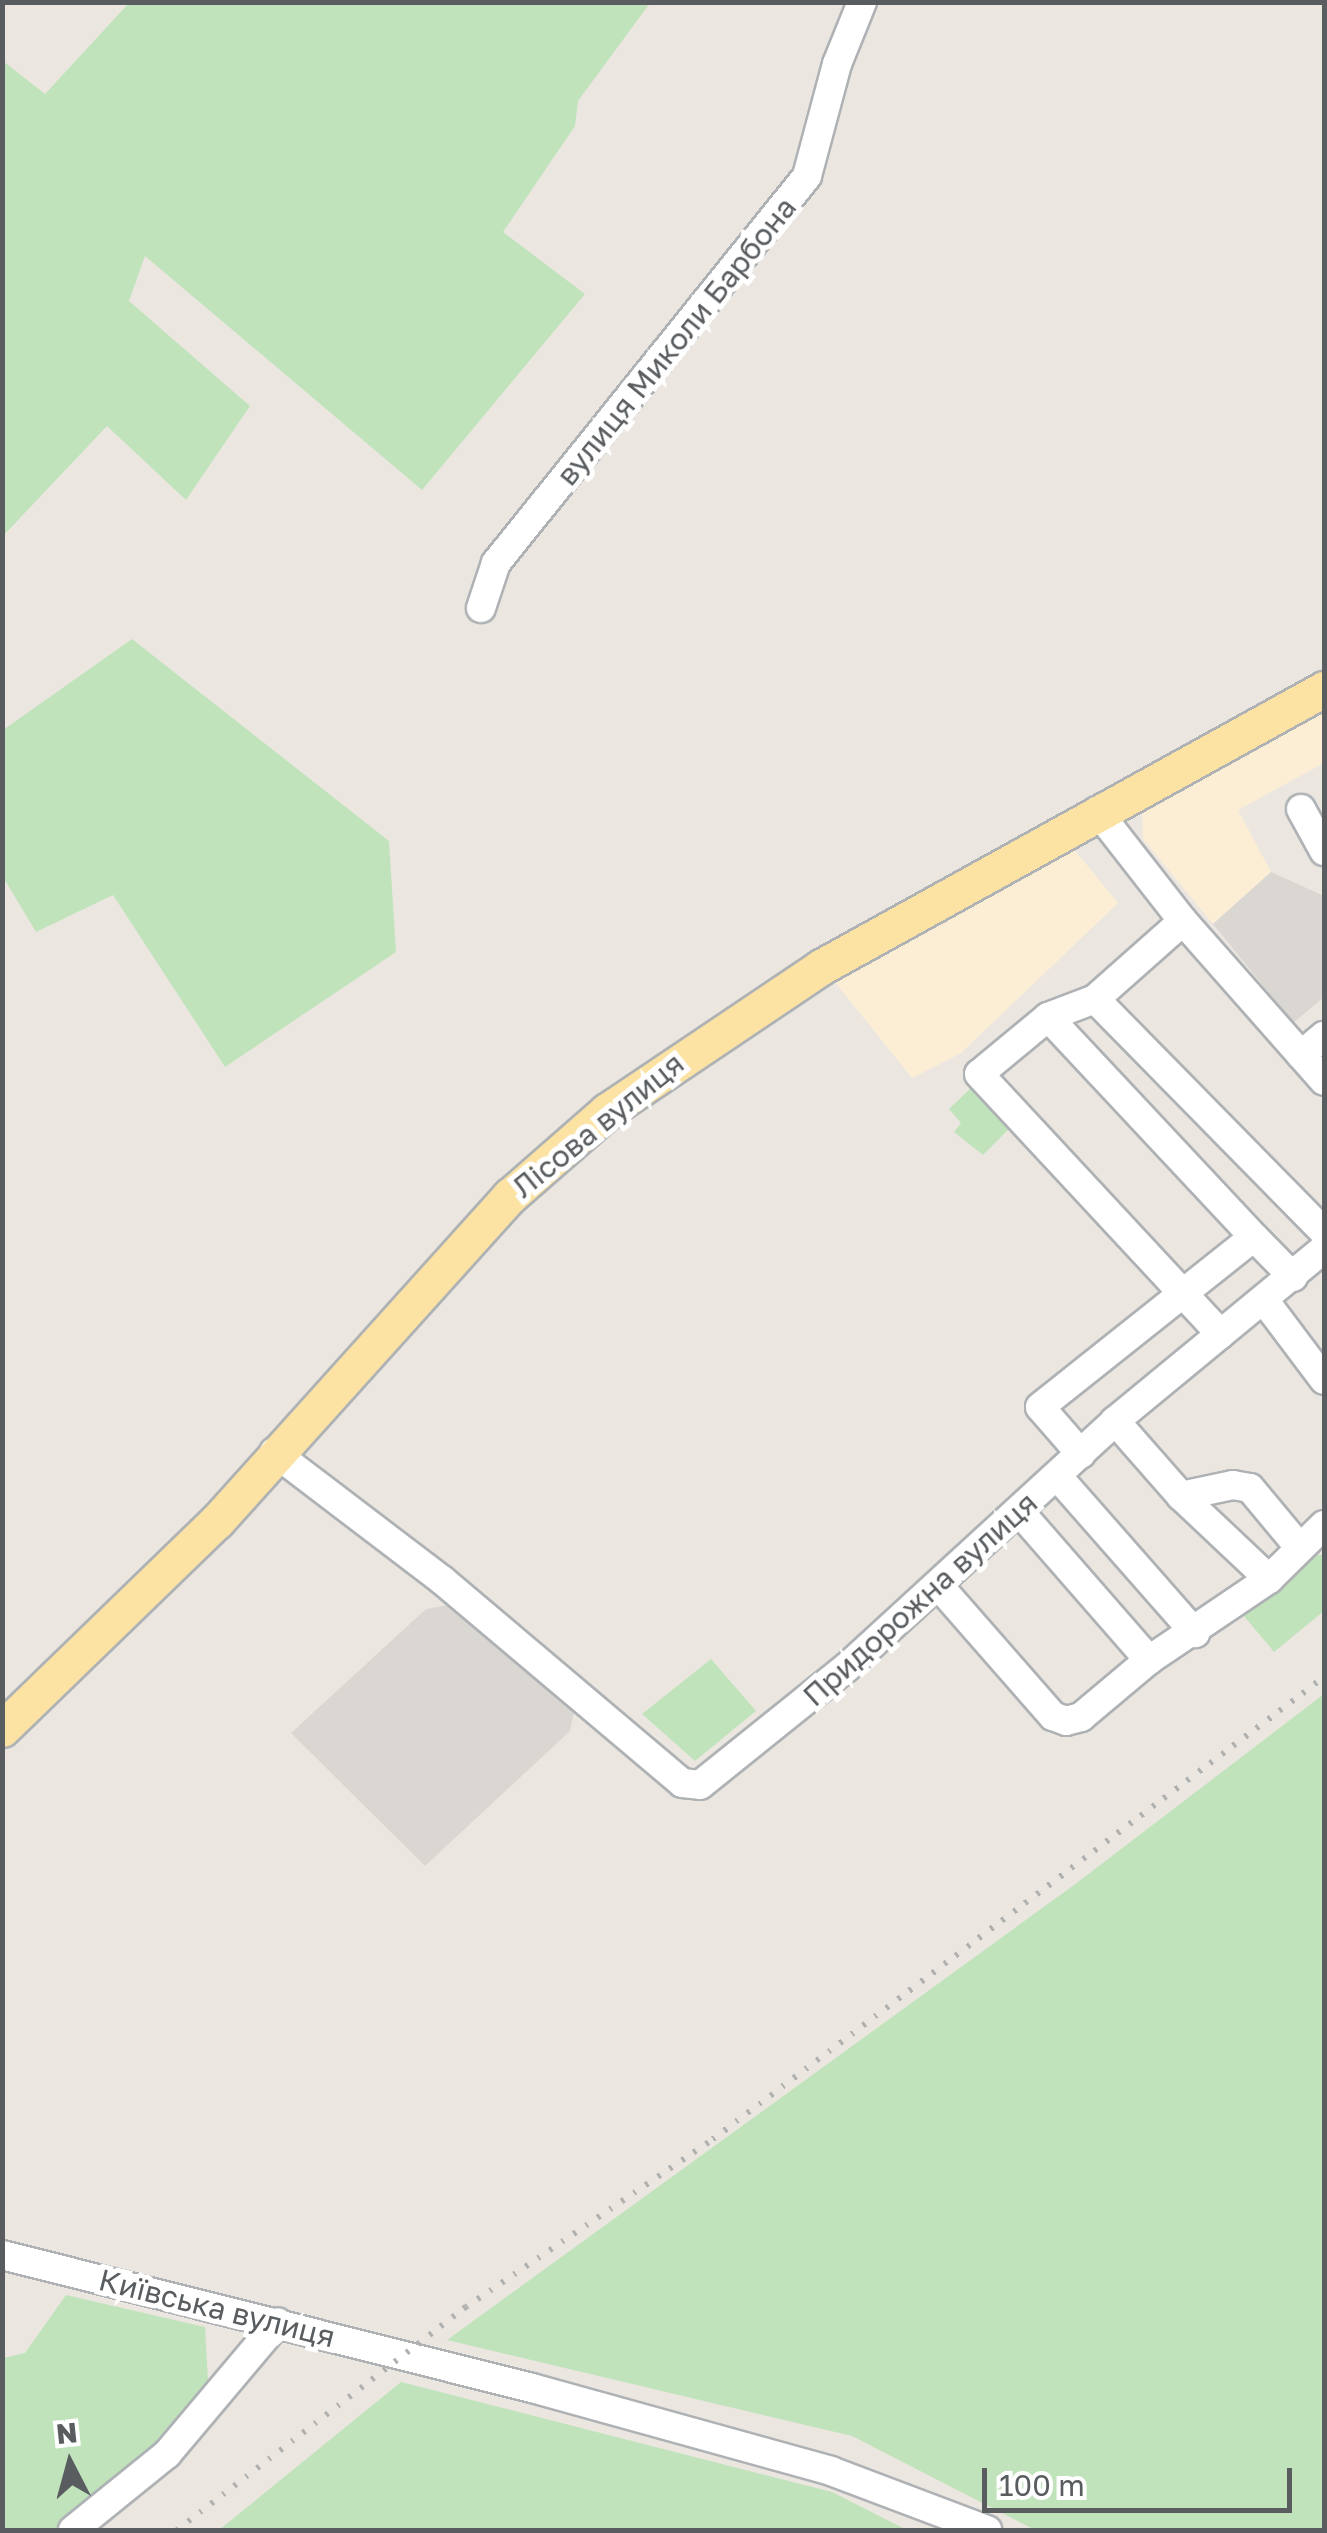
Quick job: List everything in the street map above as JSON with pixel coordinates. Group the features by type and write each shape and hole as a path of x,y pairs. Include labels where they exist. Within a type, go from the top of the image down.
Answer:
{"main road":[{"name":"Лісова вулиця","path":"2,1729 148,1593 510,1196 607,1111 821,966 1324,689"}],"street":[{"name":"вулиця Миколи Барбона","path":"481,608 496,563 808,176 836,64 862,2"},
{"path":"1302,809 1324,851"},
{"path":"1097,811 1182,920 1324,1081"},
{"path":"1182,920 1096,1000 1048,1017 979,1074 1221,1334"},
{"path":"1096,1000 1324,1232"},
{"path":"1048,1017 1292,1277"},
{"path":"1301,1055 1324,1036"},
{"path":"1082,1454 1040,1408 1254,1238"},
{"name":"Придорожна вулиця","path":"274,1452 442,1580 682,1783 706,1783 939,1586 1115,1421 1324,1249"},
{"path":"1264,1300 1324,1380"},
{"path":"1115,1421 1181,1496 1269,1579"},
{"path":"1058,1477 1195,1633"},
{"path":"939,1586 1054,1716 1066,1721 1081,1717 1149,1660 1195,1633 1269,1579 1313,1539 1250,1488 1232,1484 1181,1496"},
{"path":"1020,1511 1149,1660"},
{"name":"Київська вулиця","path":"2,2255 278,2322 831,2471 988,2530"},
{"path":"73,2530 167,2454 278,2322"}],"shaded area":[{"path":"1324,707 1324,763 1238,810 1271,872 1213,924 1143,839 1142,805"},
{"path":"1068,842 1118,903 961,1053 912,1078 830,976"},
{"path":"1271,872 1324,896 1324,997 1293,1023 1213,924"},
{"path":"449,1605 575,1708 570,1731 425,1866 291,1733 426,1609"}],"green space":[{"path":"129,3 650,3 578,101 575,126 503,232 585,294 422,490 145,256 129,301 250,406 186,500 107,426 3,536 3,61 45,94"},
{"path":"132,639 389,841 396,952 225,1067 113,895 36,932 3,877 3,730"},
{"path":"975,1084 1015,1123 983,1155 954,1132 961,1123 949,1109"},
{"path":"1318,1555 1324,1555 1324,1611 1274,1652 1243,1615"},
{"path":"711,1659 756,1711 695,1761 642,1714"},
{"path":"1324,1694 1324,2530 1035,2530 852,2436 447,2340 1074,1885"},
{"path":"66,2295 205,2327 208,2380 157,2449 54,2530 3,2530 3,2358 25,2353"},
{"path":"401,2382 832,2492 907,2530 219,2530"}],"railway":[{"path":"177,2530 466,2307 713,2139 1324,1677"}]}
